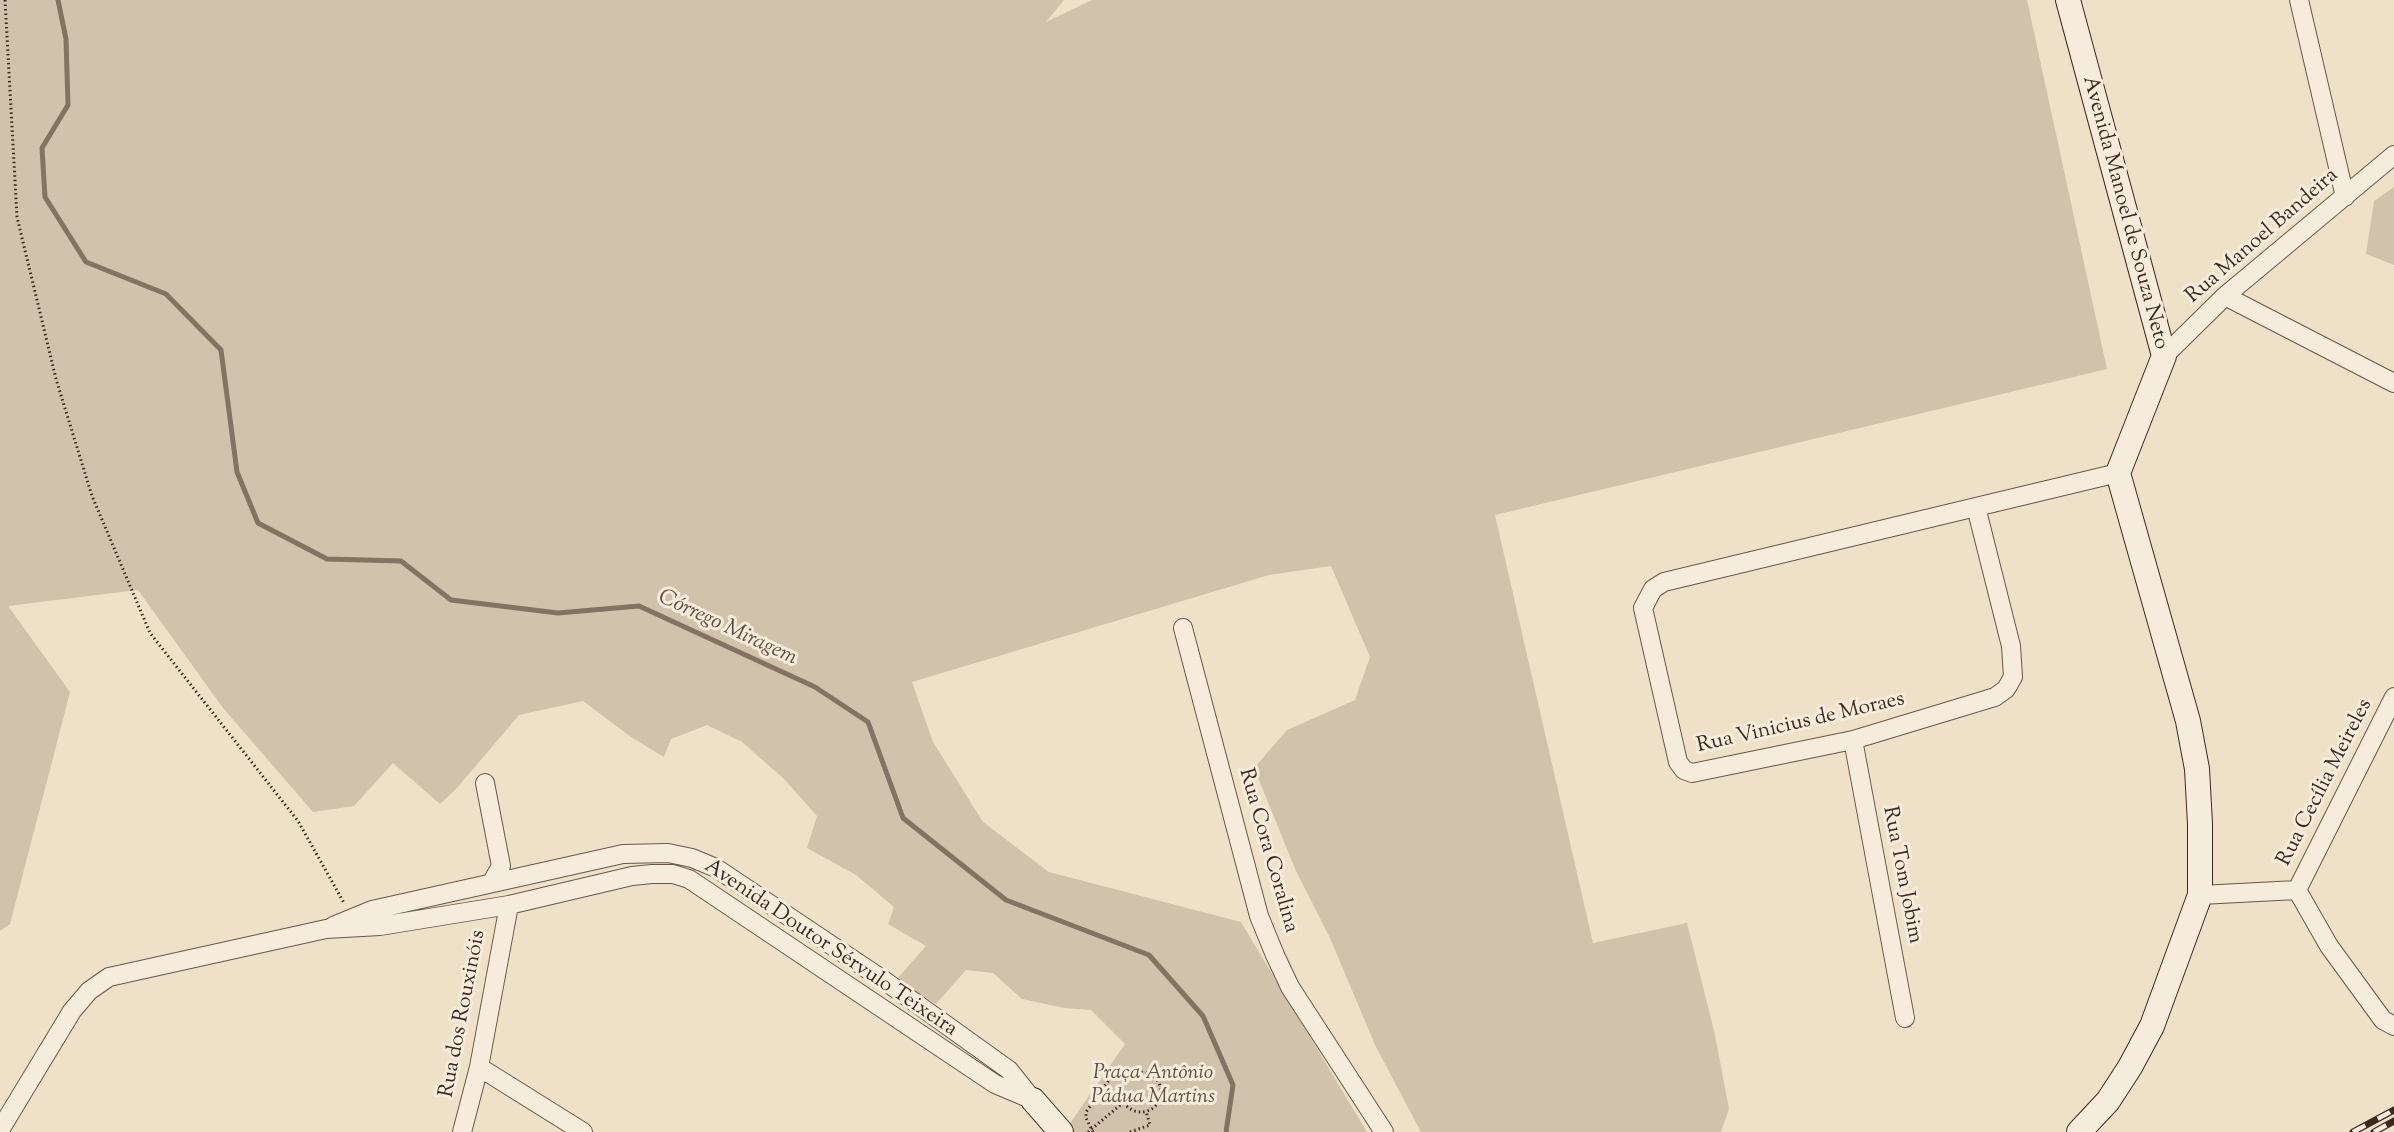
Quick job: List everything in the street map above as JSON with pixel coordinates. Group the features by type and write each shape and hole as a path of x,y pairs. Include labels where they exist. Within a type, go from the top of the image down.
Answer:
{"street":[{"name":"Avenida Manoel de Souza Neto","path":"2068,0 2164,356 2118,473"},
{"path":"2298,0 2345,197"},
{"name":"Rua Manoel Bandeira","path":"2164,356 2225,296 2394,155"},
{"path":"2225,296 2394,383"},
{"path":"2079,1132 2108,1101 2152,1026 2200,895 2197,769 2188,721 2118,473"},
{"name":"Rua Vinicius de Moraes","path":"1976,507 2011,646 2013,677 2006,689 1995,697 1853,740 1692,773 1683,770 1677,762 1643,608 1646,598 1653,589 1664,582 1976,507 2118,473"},
{"name":"Rua Cora Coralina","path":"1183,628 1259,916 1290,987 1384,1132"},
{"name":"Rua Cecília Meireles","path":"2297,890 2394,697"},
{"name":"Rua Tom Jobim","path":"1853,740 1905,1018"},
{"path":"485,783 508,872"},
{"name":"Avenida Doutor Sérvulo Teixeira","path":"326,929 372,910 492,882 508,872 646,852 692,858 716,868 885,981 1009,1070 1061,1132"},
{"path":"672,874 675,855"},
{"name":"Avenida Doutor Sérvulo Teixeira","path":"0,1130 72,1011 89,991 109,977 326,929 380,926 509,905 632,876 672,874 689,879 704,888 995,1084 1033,1100"},
{"path":"2200,895 2297,890 2329,946 2388,1023"},
{"name":"Rua dos Rouxinóis","path":"462,1132 479,1067 509,905"},
{"path":"479,1067 583,1132"}],"path":[{"path":"5,0 17,217 56,379 92,496 150,633 298,821 352,917"},
{"path":"1124,1102 1090,1131 1086,1112 1114,1073 1127,1077 1145,1072 1156,1079 1160,1098 1157,1104 1146,1111 1133,1110 1124,1102 1121,1089 1127,1077"},
{"path":"1130,1132 1150,1125 1146,1111"}],"green space":[{"name":"Praça Antônio Pádua Martins","path":"0,0 1064,0 1046,22 1092,0 2027,0 2107,369 1495,515 1593,943 1687,923 1715,1035 1729,1109 1721,1132 1421,1132 1375,1045 1330,938 1296,871 1254,768 1287,730 1355,700 1370,657 1331,566 1269,575 912,682 933,742 983,822 1049,872 1241,922 1367,1132 1068,1132 1066,1129 1125,1044 1091,1010 1064,1008 1022,999 993,973 966,970 936,1004 896,980 926,946 888,924 894,907 856,875 807,848 817,816 784,779 742,742 707,725 671,739 664,757 631,737 583,701 519,715 457,788 440,804 393,763 354,806 313,812 223,708 138,590 8,606 70,692 10,924 0,931"},
{"path":"2394,187 2394,265 2366,254 2374,201"}],"waterway":[{"name":"Córrego Miragem","path":"58,0 66,39 68,105 42,148 45,197 86,262 166,294 221,350 237,472 258,523 327,559 401,561 451,600 558,613 639,606 815,687 868,722 903,818 1006,900 1149,955 1203,1016 1233,1085 1226,1132"}],"railway":[{"path":"2353,1132 2394,1110"},
{"path":"2374,1132 2394,1121"}]}
